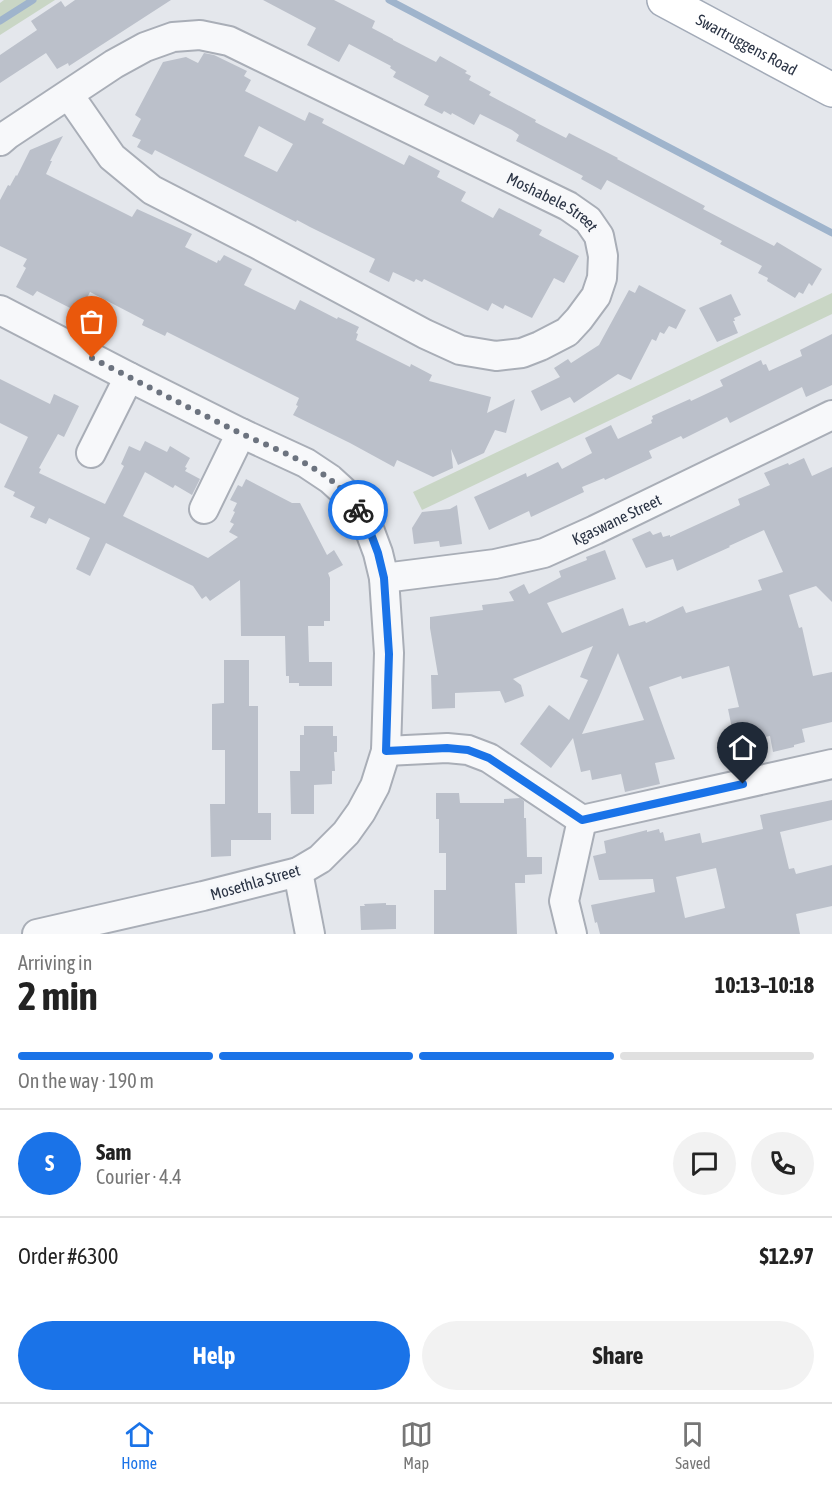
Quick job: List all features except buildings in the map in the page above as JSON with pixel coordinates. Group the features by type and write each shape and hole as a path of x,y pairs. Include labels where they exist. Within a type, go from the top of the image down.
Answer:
{"main road":[{"name":"Swartruggens Road","path":"664,0 832,90"}],"street":[{"name":"Moshabele Street","path":"0,141 114,64 146,47 173,37 200,35 229,40 568,206 581,215 588,220 599,236 603,256 602,278 596,296 567,332 540,346 522,353 496,356 460,350 425,334 152,190 112,157 69,95"},
{"name":"Mosethla Street","path":"0,310 129,377 306,463 330,478 351,499 368,526 378,553 384,578 389,654 386,751 375,786 361,813 346,833 320,859 298,872 37,934"},
{"path":"91,453 129,377"},
{"name":"Kgaswane Street","path":"384,578 495,564 544,553 832,415"},
{"path":"204,509 241,433"},
{"path":"386,751 447,748 468,750 489,758 582,820 832,764"},
{"path":"572,934 564,901 582,820"},
{"path":"298,872 310,934"}],"green space":[{"path":"4,0 55,0 0,35 0,3"},
{"path":"832,293 832,314 422,510 413,492"}],"waterway":[{"path":"0,21 33,0"},
{"path":"389,0 832,233"}],"way so far":[{"path":"92,358 306,463 330,478 351,499 358,510"}],"route":[{"path":"358,510 368,526 384,578 389,654 386,751 447,748 468,750 489,758 582,820 743,784"}]}
